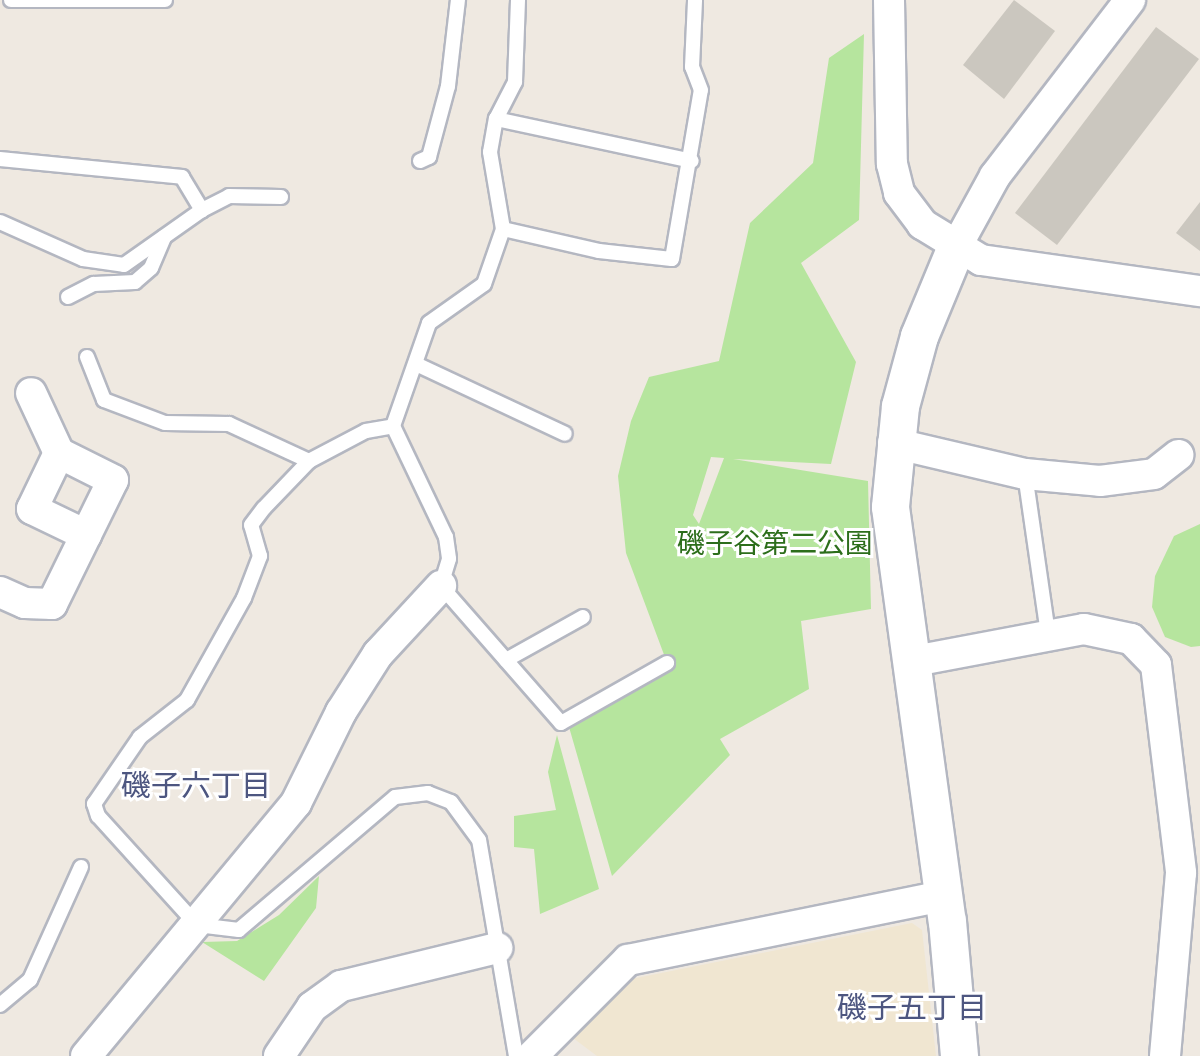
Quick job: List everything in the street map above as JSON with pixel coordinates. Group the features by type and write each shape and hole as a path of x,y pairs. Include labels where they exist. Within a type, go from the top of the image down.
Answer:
{"street":[{"path":"889,0 890,122 899,192 922,224 955,249 995,263 1200,291"},
{"path":"959,1056 942,897 890,507 893,443 919,336 955,249 995,176 1130,0"},
{"path":"0,592 25,603 52,604 113,480 59,453 31,393"},
{"path":"893,443 1025,474 1100,481 1154,474 1178,455"},
{"path":"59,453 32,509 86,535"},
{"path":"86,1056 296,803 341,712 378,654 441,586"},
{"path":"909,662 1084,629 1131,639 1156,665 1162,687 1181,873 1166,1056"},
{"path":"532,1056 628,960 942,897"},
{"path":"279,1056 312,1007 341,986 497,948"}],"lane":[{"path":"11,0 165,0"},
{"path":"420,161 429,157 448,86 458,0"},
{"path":"518,0 515,82 496,119 490,152 503,229 484,284 429,323 418,365 393,426 446,537 449,559 441,586 561,723 667,663"},
{"path":"503,229 599,251 672,259 692,161 701,90 692,66 695,0"},
{"path":"496,119 692,161"},
{"path":"0,159 183,177 202,210"},
{"path":"0,222 95,263 124,265 202,210 229,196 281,198"},
{"path":"68,297 94,284 135,282 151,268 164,235"},
{"path":"87,357 104,400 165,423 229,424 309,461"},
{"path":"418,365 565,434"},
{"path":"393,426 366,431 309,461 251,525 260,556 187,700 141,737 94,804 197,925 239,930 368,815 395,797 428,793 451,802 479,841 516,1056"},
{"path":"1025,474 1048,635"},
{"path":"506,660 583,617"},
{"path":"0,1005 30,980 81,867"}],"shaded area":[{"path":"912,923 922,930 936,1056 597,1056 573,1038 631,979"}],"green space":[{"name":"磯子谷第二公園","path":"864,34 859,220 801,263 856,362 831,464 733,459 868,481 871,609 801,621 809,689 720,739 730,755 612,876 569,727 669,668 626,553 618,476 631,421 649,377 719,361 750,223 813,163 829,58","holes":["711,457 724,458 699,524 693,515"]},
{"path":"1200,524 1200,646 1191,647 1165,637 1152,607 1155,576 1174,536"},
{"path":"557,735 599,889 540,914 534,849 514,847 514,816 556,810 548,772"},
{"path":"319,876 316,908 264,981 202,942 237,941 279,915"}],"building":[{"path":"1014,0 1055,31 1004,99 963,65"},
{"path":"1156,27 1199,59 1057,245 1015,213"},
{"path":"1200,202 1200,251 1176,233"}],"district":[{"name":"磯子六丁目","path":"196,787"},
{"name":"磯子五丁目","path":"912,1009"}]}
